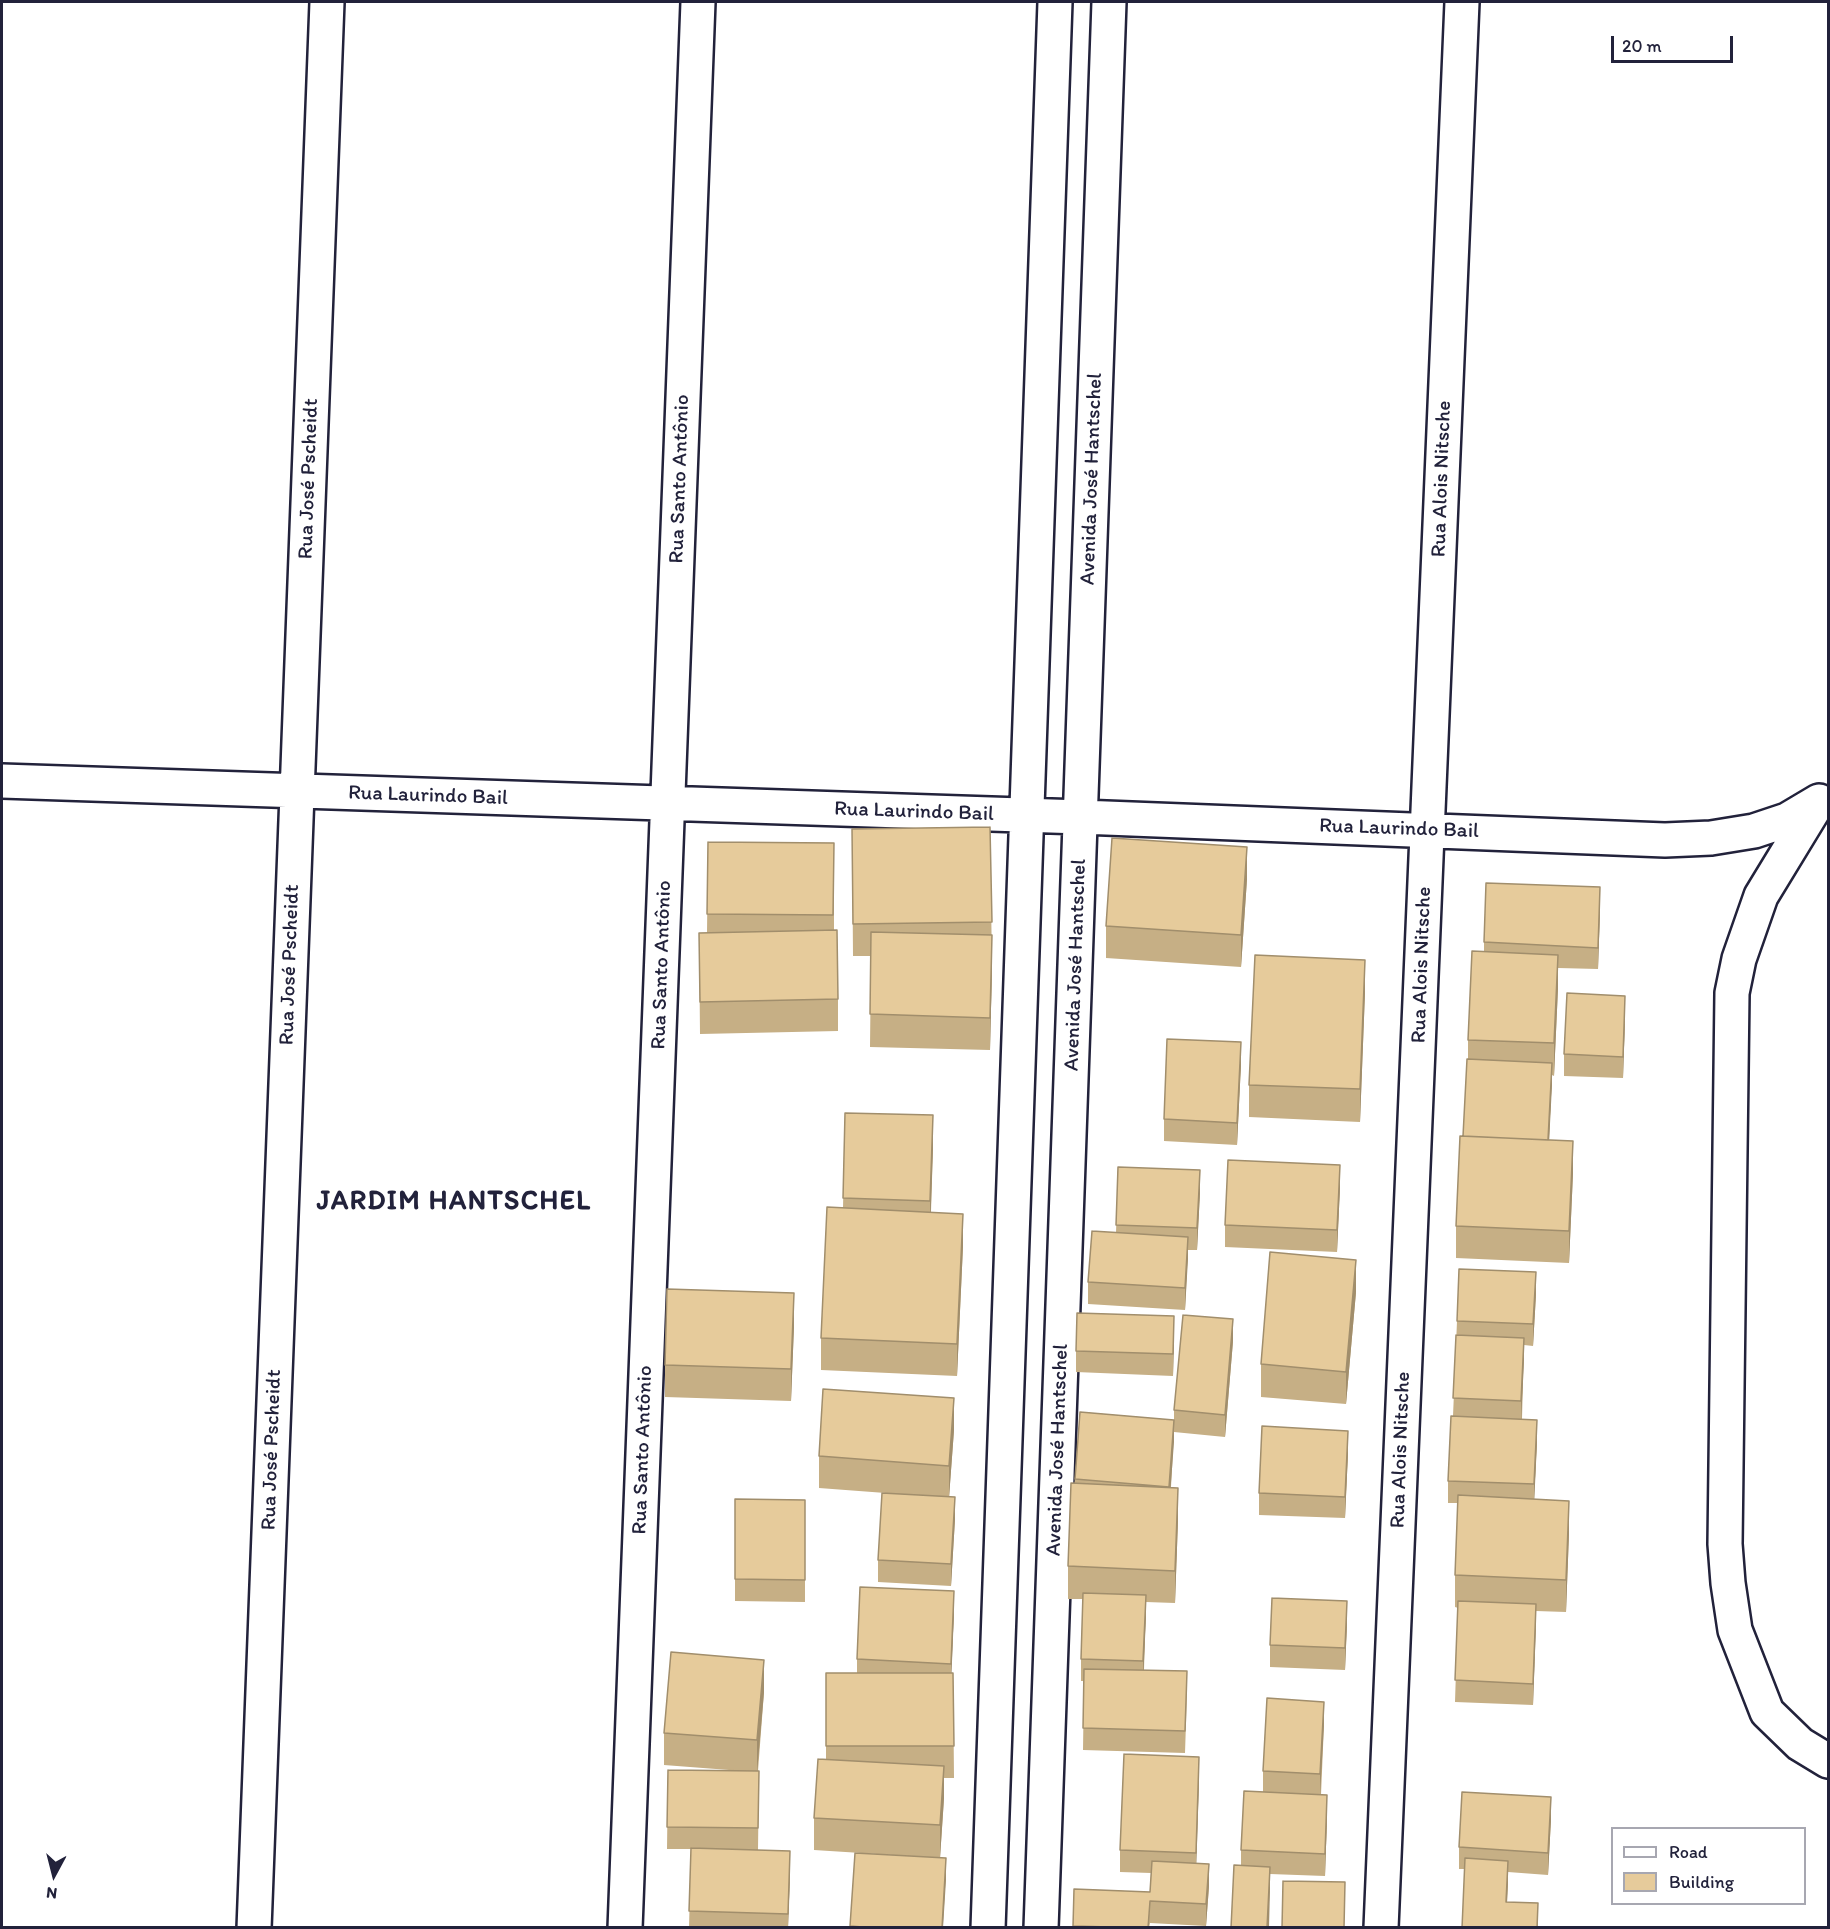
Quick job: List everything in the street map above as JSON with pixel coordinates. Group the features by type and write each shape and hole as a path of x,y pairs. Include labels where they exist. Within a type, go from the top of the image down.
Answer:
{"street":[{"name":"Rua José Pscheidt","path":"254,1928 327,2"},
{"name":"Rua Santo Antônio","path":"625,1928 698,2"},
{"path":"988,1928 1055,2"},
{"name":"Avenida José Hantschel","path":"1041,1928 1109,2"},
{"name":"Rua Alois Nitsche","path":"1381,1928 1462,2"},
{"name":"Rua Laurindo Bail","path":"2,781 1081,817 1665,840 1711,838 1754,831 1787,820 1823,794"},
{"path":"1823,794 1761,896 1742,949 1732,993 1725,1544 1735,1630 1767,1712 1800,1744 1828,1761"}],"building":[{"path":"990,827 992,922 853,924 852,829"},
{"path":"1112,838 1247,847 1241,935 1106,926"},
{"path":"708,842 834,843 833,915 707,914"},
{"path":"1486,883 1600,887 1598,948 1484,942"},
{"path":"837,930 838,999 700,1002 699,933"},
{"path":"871,932 992,935 990,1018 870,1014"},
{"path":"1472,951 1558,955 1554,1043 1468,1040"},
{"path":"1255,955 1365,960 1360,1089 1249,1085"},
{"path":"1567,993 1625,996 1623,1057 1564,1054"},
{"path":"1167,1039 1241,1042 1237,1123 1164,1119"},
{"path":"1467,1059 1552,1063 1548,1140 1463,1136"},
{"path":"845,1113 933,1115 930,1201 843,1198"},
{"path":"1460,1136 1573,1141 1569,1231 1456,1226"},
{"path":"1228,1160 1340,1165 1337,1230 1225,1225"},
{"path":"1118,1167 1200,1170 1197,1228 1116,1225"},
{"path":"827,1207 963,1214 957,1344 821,1338"},
{"path":"1092,1231 1188,1237 1185,1288 1088,1282"},
{"path":"1270,1252 1356,1260 1346,1372 1261,1364"},
{"path":"1459,1269 1536,1272 1533,1324 1457,1321"},
{"path":"667,1289 794,1293 791,1369 665,1365"},
{"path":"1077,1313 1174,1316 1173,1354 1076,1351"},
{"path":"1183,1315 1233,1319 1225,1415 1174,1410"},
{"path":"1456,1335 1524,1338 1521,1401 1453,1398"},
{"path":"823,1389 954,1398 949,1466 819,1456"},
{"path":"1080,1412 1174,1420 1169,1487 1075,1479"},
{"path":"1451,1416 1537,1420 1534,1484 1448,1481"},
{"path":"1262,1426 1348,1431 1345,1497 1259,1493"},
{"path":"1071,1483 1178,1488 1175,1571 1068,1566"},
{"path":"882,1493 955,1497 951,1564 878,1560"},
{"path":"1458,1495 1569,1501 1566,1580 1455,1575"},
{"path":"735,1499 805,1500 805,1580 735,1579"},
{"path":"860,1587 954,1591 951,1664 857,1659"},
{"path":"1083,1593 1146,1595 1143,1661 1081,1659"},
{"path":"1272,1598 1347,1601 1345,1648 1270,1645"},
{"path":"1458,1601 1536,1604 1533,1684 1455,1680"},
{"path":"671,1652 764,1660 757,1740 664,1733"},
{"path":"1084,1669 1187,1671 1185,1731 1083,1728"},
{"path":"826,1673 953,1673 954,1746 826,1746"},
{"path":"1267,1698 1324,1702 1320,1774 1263,1771"},
{"path":"1124,1754 1199,1757 1196,1853 1120,1850"},
{"path":"818,1759 944,1766 940,1825 814,1818"},
{"path":"668,1770 759,1771 758,1828 667,1827"},
{"path":"1244,1791 1327,1795 1325,1854 1241,1850"},
{"path":"1462,1792 1551,1797 1548,1853 1459,1847"},
{"path":"691,1848 790,1851 788,1914 689,1911"},
{"path":"855,1853 946,1858 942,1928 850,1926"},
{"path":"1465,1858 1508,1861 1506,1902 1538,1903 1537,1928 1462,1928"},
{"path":"1152,1861 1209,1864 1206,1904 1150,1901 1148,1928 1073,1926 1074,1889 1150,1892"},
{"path":"1234,1865 1270,1867 1267,1928 1231,1928"},
{"path":"1283,1881 1345,1882 1344,1928 1282,1928"}],"district":[{"name":"JARDIM HANTSCHEL","path":"454,1202"}]}
